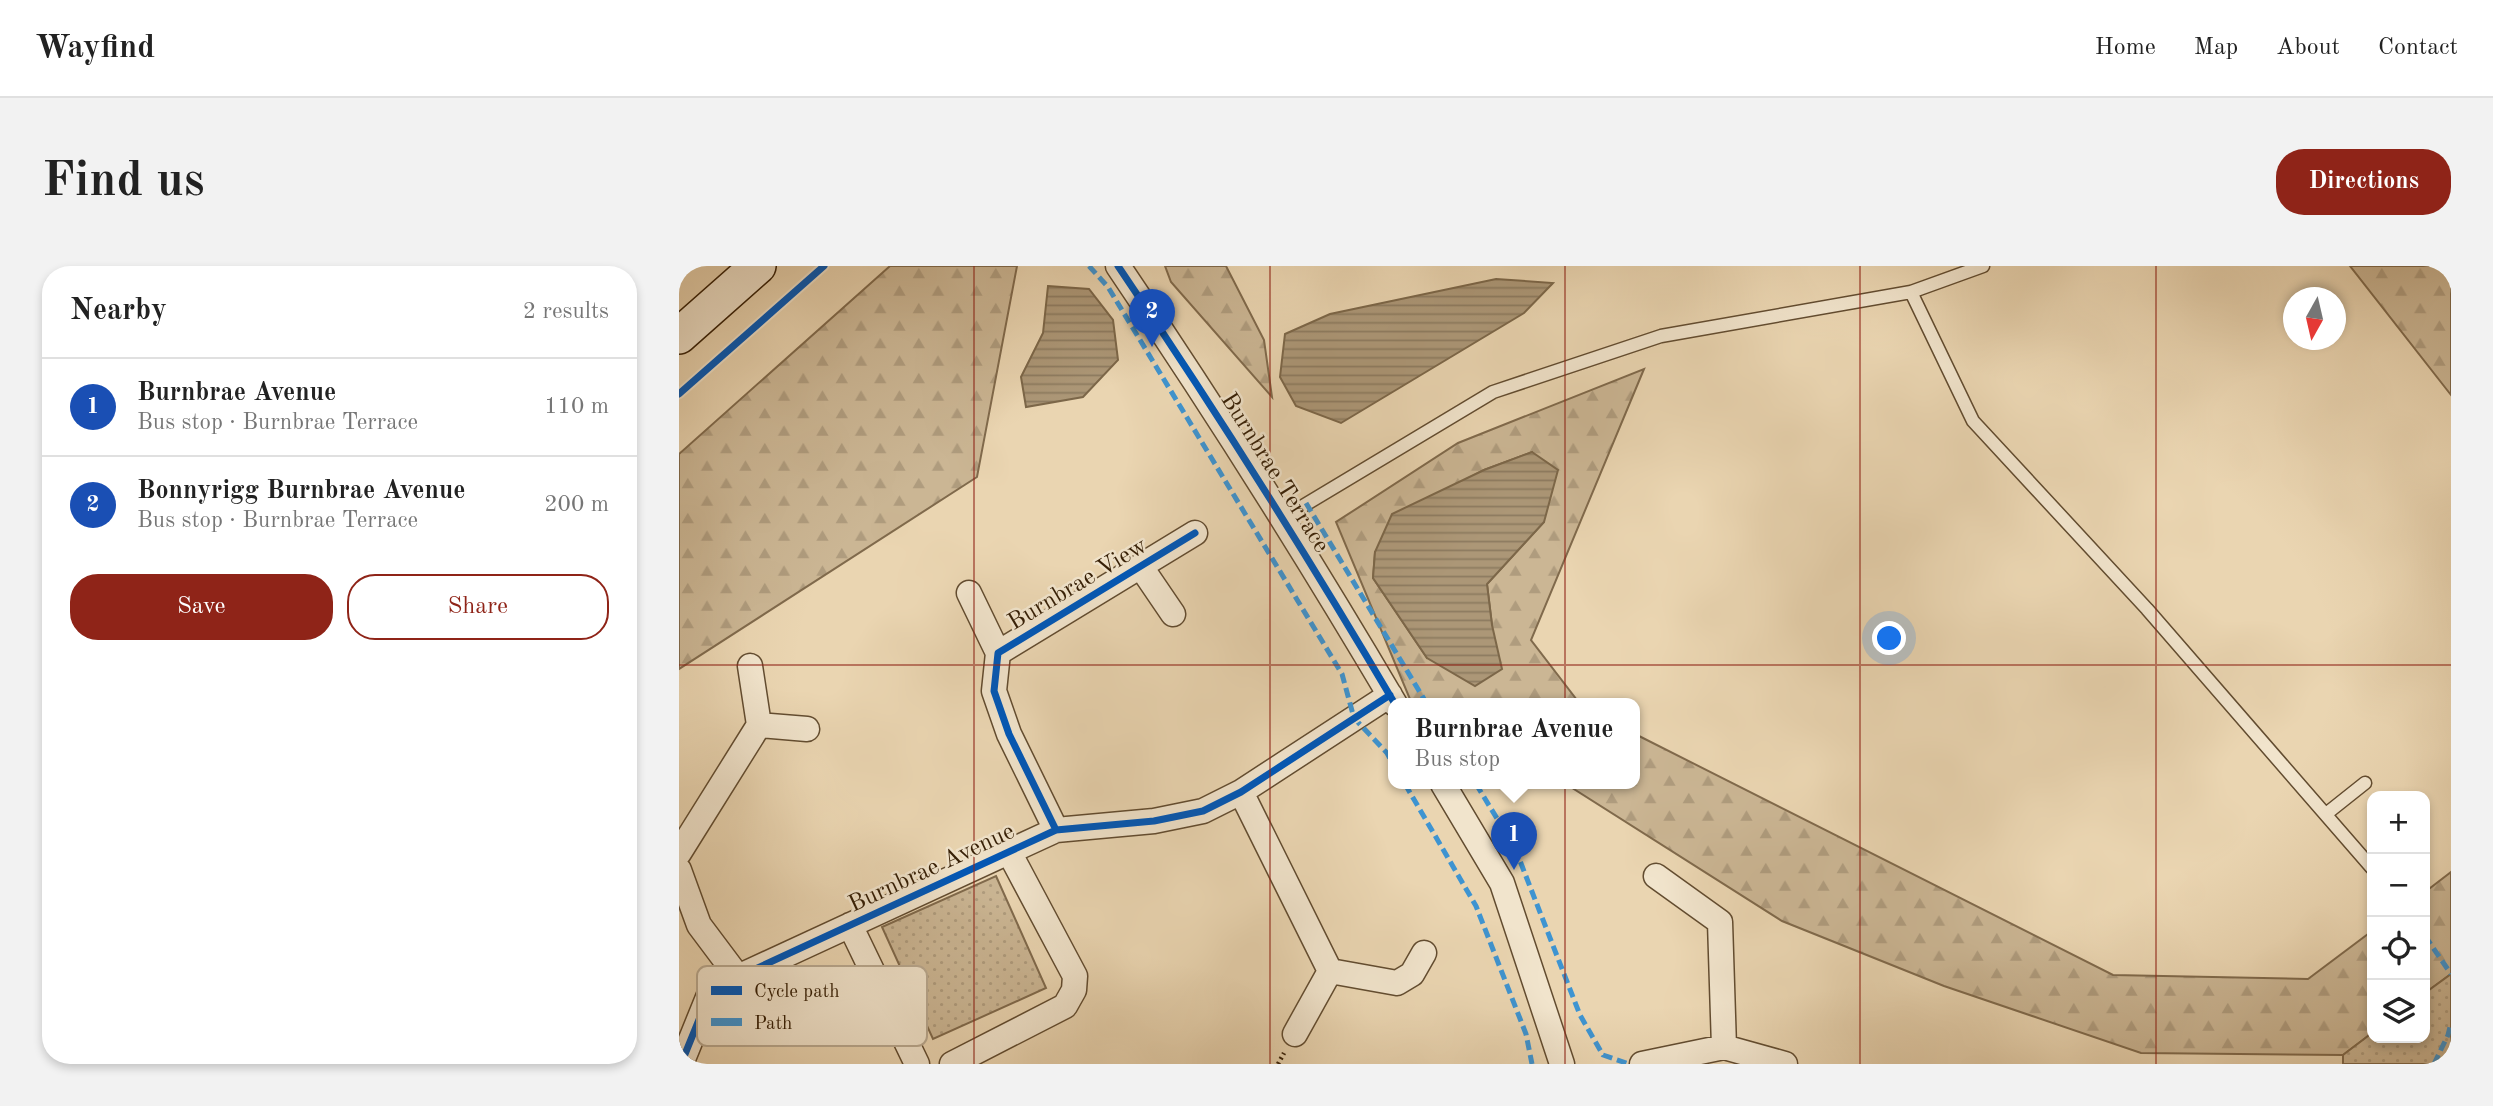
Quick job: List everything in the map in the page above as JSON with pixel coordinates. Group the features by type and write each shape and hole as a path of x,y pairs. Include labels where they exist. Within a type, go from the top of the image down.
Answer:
{"main road":[{"path":"679,336 758,266"}],"street":[{"name":"Burnbrae Terrace","path":"1118,266 1200,387 1283,518 1391,698"},
{"name":"Burnbrae View","path":"1056,830 1009,734 994,691 998,653 1195,533"},
{"name":"Burnbrae View","path":"1141,567 1173,614"},
{"path":"969,593 998,653"},
{"path":"679,853 759,725 750,666"},
{"name":"Burnbrae Avenue","path":"762,966 1056,830 1154,821 1203,811 1241,792 1388,701"},
{"path":"759,725 807,729"},
{"path":"1446,789 1501,883 1562,1064"},
{"path":"1241,792 1329,971"},
{"path":"952,1064 1065,1006 1074,990 1075,976 1009,852"},
{"path":"679,870 699,925 730,966"},
{"path":"1656,876 1720,922 1724,1048"},
{"path":"850,925 870,966"},
{"path":"1329,971 1397,983 1412,974 1424,953"},
{"path":"1294,1034 1329,971"},
{"name":"Burnbrae Avenue","path":"681,1064 697,1025"},
{"path":"908,1046 917,1064"},
{"path":"1642,1064 1724,1048 1785,1064"}],"lane":[{"path":"1283,518 1493,392 1661,336 1911,292 1983,266"},
{"path":"1911,292 1973,421 2147,609 2367,862"},
{"path":"2326,814 2365,783"}],"green space":[{"path":"890,266 1017,266 977,477 679,669 679,454"},
{"path":"1165,266 1226,266 1264,340 1272,397 1171,282"},
{"path":"2350,266 2451,266 2451,395"},
{"path":"1644,369 1531,640 1575,698 1409,698 1336,522 1458,443","holes":["1532,452 1544,522 1487,584 1492,625 1427,658 1373,578 1375,552 1444,491 1484,470"]},
{"path":"1640,737 2113,975 2308,979 2367,935 2367,1037 2343,1055 2141,1053 1944,986 1782,921 1574,789 1640,789"},
{"path":"2451,872 2451,974 2430,989 2430,917 2430,888"},
{"path":"996,876 1046,988 933,1039 927,1026 927,966 900,966 882,927"},
{"path":"2451,974 2451,1064 2343,1064 2343,1055 2367,1037 2367,1043 2430,1043 2430,989"}],"shaded area":[{"path":"1496,279 1553,283 1524,313 1341,423 1296,406 1280,377 1285,334 1330,314"},
{"path":"1048,286 1089,289 1113,320 1118,360 1083,397 1026,407 1021,377 1043,333"},
{"path":"1532,452 1558,470 1544,522 1487,584 1492,625 1502,669 1475,686 1427,658 1373,578 1375,552 1392,514 1484,470"}],"marked path":[{"path":"1089,266 1108,287 1342,674 1354,718 1388,755"},
{"path":"1306,503 1423,698"},
{"path":"1408,789 1476,906 1526,1034 1532,1064"},
{"path":"1479,789 1515,848 1580,1015 1603,1055 1629,1064"},
{"path":"2430,943 2451,974"},
{"path":"2434,1064 2451,1023"}],"cycle path":[{"path":"679,394 824,266"},
{"path":"1118,266 1260,483 1391,698"},
{"path":"1056,830 1009,734 994,691 998,653 1195,533"},
{"path":"762,966 1056,830 1154,821 1203,811 1241,792 1390,695"},
{"path":"681,1064 697,1025"}],"place":[{"name":"Bonnyrigg Burnbrae Avenue","path":"1152,347"},
{"name":"Burnbrae Avenue","path":"1514,870"}]}
